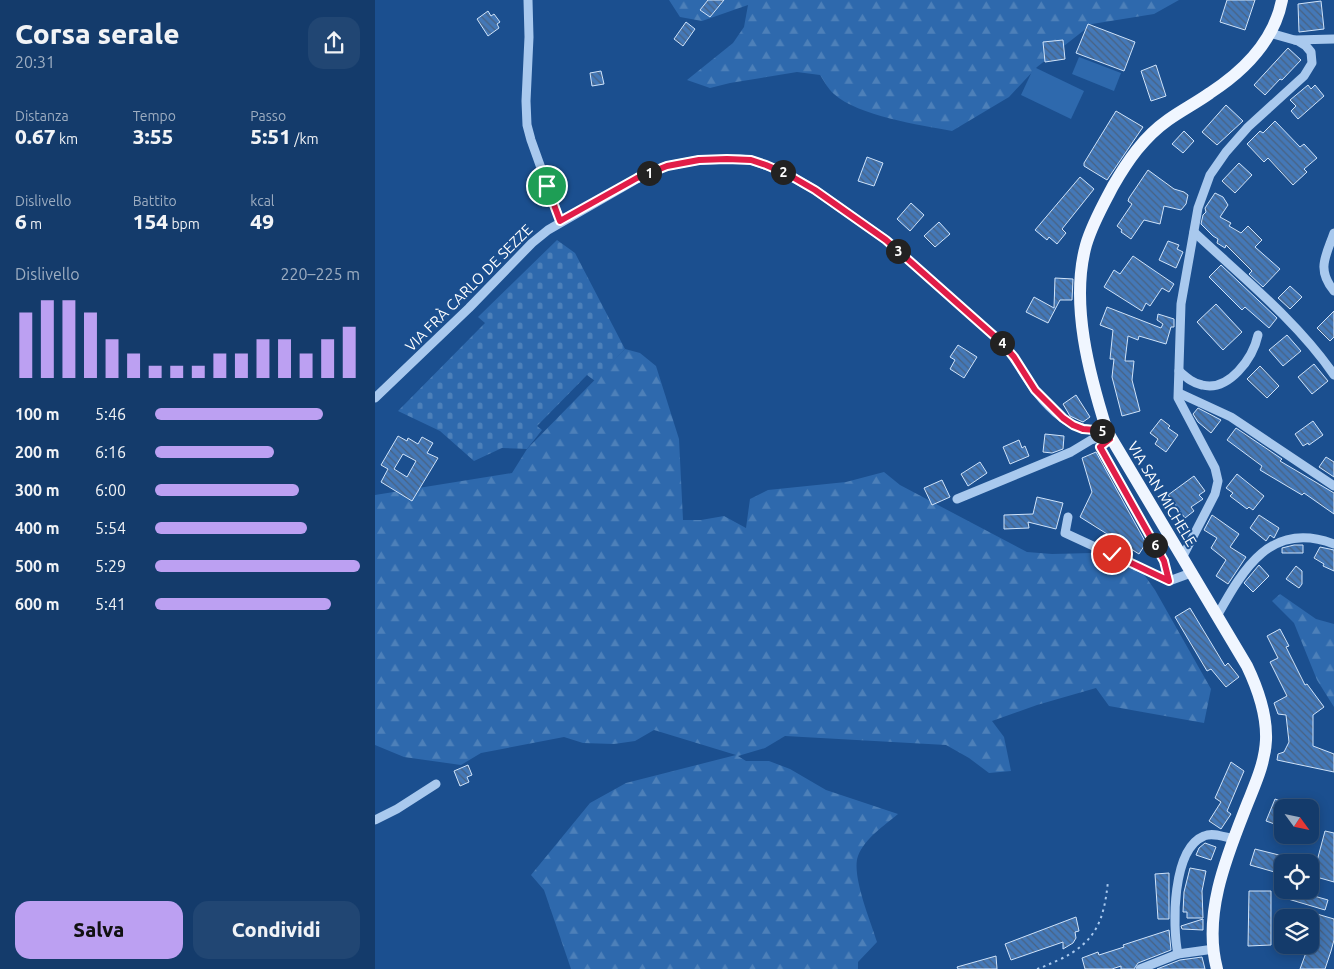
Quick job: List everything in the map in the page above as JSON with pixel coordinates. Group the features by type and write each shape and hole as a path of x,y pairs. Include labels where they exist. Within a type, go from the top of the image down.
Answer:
{"main road":[{"name":"VIA SAN MICHELE","path":"1217,969 1213,949 1217,897 1234,839 1264,757 1265,725 1258,693 1247,666 1108,435 1091,376 1081,303 1083,259 1094,222 1121,172 1146,139 1169,119 1210,94 1233,76 1257,52 1271,33 1282,0"}],"street":[{"path":"528,0 527,125 560,221"},
{"path":"1182,558 1215,494 1218,481 1215,468 1179,398 1181,304 1204,189 1221,158 1248,127 1299,81 1311,66 1312,55 1309,49 1302,43 1271,33"},
{"path":"1293,40 1334,39"},
{"name":"VIA FRÀ CARLO DE SEZZE","path":"375,398 469,308 537,238 560,221 637,178 667,166 699,160 751,160 789,175 815,190 886,240 1001,342 1014,357 1035,390 1063,418 1083,429 1108,435"},
{"path":"1194,232 1281,314 1311,346 1334,375"},
{"path":"1334,232 1323,270 1326,280 1334,291"},
{"path":"1179,371 1200,385 1209,386 1224,381 1236,374 1246,363 1254,349 1257,336"},
{"path":"1179,393 1238,421 1334,486"},
{"path":"957,499 1071,452 1091,440 1108,435"},
{"path":"1108,435 1100,447 1164,561 1169,581"},
{"path":"1068,517 1065,533 1169,581 1191,573"},
{"path":"1217,616 1247,569 1270,546 1283,540 1297,537 1334,544"},
{"path":"375,820 397,809 436,784"},
{"path":"1178,954 1175,910 1179,878 1185,856 1192,845 1203,836 1212,834 1234,839"},
{"path":"1140,969 1178,954 1213,949"}],"path":[{"path":"1037,969 1070,954 1088,941 1103,912 1108,881"}],"green space":[{"path":"669,0 1179,0 1154,14 1092,24 1037,67 1009,97 952,131 890,119 858,108 834,94 820,75 797,72 710,88 687,80 733,43 744,27 748,5 702,21 680,17"},
{"path":"1079,57 1121,73 1114,91 1072,74"},
{"path":"1034,67 1084,91 1071,119 1021,95"},
{"path":"557,240 575,253 625,349 595,381 587,375 537,426 542,430 527,449 502,448 474,461 440,431 398,411 485,323 478,317"},
{"path":"625,349 640,353 656,366 679,439 683,520 701,520 724,516 746,528 750,499 768,490 846,482 884,472 900,485 1027,552 1052,554 1092,553 1140,569 1155,590 1211,689 1204,723 1109,706 1096,688 1037,705 992,721 1004,737 1011,771 989,773 969,758 946,745 785,736 765,748 738,756 746,761 769,761 790,769 826,790 898,814 870,838 858,856 857,875 859,886 877,942 858,962 858,969 571,969 544,890 531,875 590,803 626,783 736,755 654,730 635,741 614,744 583,743 564,737 481,753 461,765 404,757 375,745 375,495 512,473 527,449"},
{"path":"1280,594 1316,619 1334,624 1334,707 1317,680 1294,623 1272,601"}],"building":[{"path":"708,0 724,0 710,17 700,10"},
{"path":"1227,0 1255,0 1245,30 1220,22"},
{"path":"1321,1 1324,29 1299,32 1298,4"},
{"path":"488,11 491,16 494,14 500,22 497,24 499,28 488,36 477,19"},
{"path":"686,22 695,29 683,46 674,39"},
{"path":"1088,24 1135,42 1124,71 1076,53"},
{"path":"1063,40 1065,59 1045,62 1043,42"},
{"path":"1288,48 1301,60 1265,95 1254,85"},
{"path":"1156,65 1166,96 1151,101 1141,71"},
{"path":"601,71 604,84 592,86 590,73"},
{"path":"1308,85 1311,89 1315,85 1324,96 1298,119 1291,111 1296,106 1290,100"},
{"path":"1226,105 1243,121 1217,145 1202,132"},
{"path":"1116,111 1143,127 1107,180 1084,166 1084,163"},
{"path":"1275,121 1300,147 1304,144 1317,158 1304,169 1307,172 1293,185 1268,158 1264,162 1247,144 1260,131 1263,133"},
{"path":"1184,131 1194,141 1183,153 1172,144"},
{"path":"867,157 883,163 874,186 858,181"},
{"path":"1239,163 1252,175 1235,193 1222,181"},
{"path":"1148,170 1174,189 1188,195 1186,204 1181,210 1164,206 1160,224 1144,220 1131,239 1121,232 1122,230 1117,226 1132,204 1128,201 1129,198"},
{"path":"1080,177 1094,189 1062,229 1066,233 1057,244 1049,237 1047,240 1035,230"},
{"path":"1215,193 1223,197 1228,205 1220,217 1231,223 1229,226 1241,233 1248,226 1262,240 1255,247 1280,269 1263,287 1249,274 1252,271 1226,245 1225,248 1217,243 1218,239 1201,224 1203,215 1206,212 1205,208"},
{"path":"911,203 924,215 910,231 897,219"},
{"path":"939,222 950,234 935,247 924,236"},
{"path":"1168,241 1179,245 1177,249 1183,252 1176,268 1159,260"},
{"path":"1133,256 1174,284 1169,292 1162,288 1150,306 1146,303 1142,311 1104,287 1114,270 1120,274"},
{"path":"1221,265 1277,318 1269,328 1245,307 1242,310 1209,277"},
{"path":"1055,278 1073,279 1072,300 1060,300 1048,323 1026,312 1034,297 1054,308"},
{"path":"1290,286 1302,297 1290,309 1278,298"},
{"path":"1216,304 1242,332 1223,350 1197,322"},
{"path":"1107,307 1161,328 1163,324 1157,320 1158,314 1174,319 1174,327 1171,327 1166,344 1139,336 1138,340 1128,336 1125,361 1134,361 1132,380 1140,411 1122,416 1112,377 1114,359 1110,359 1113,330 1100,325"},
{"path":"1334,311 1334,337 1330,341 1317,328"},
{"path":"1287,335 1301,351 1283,366 1269,350"},
{"path":"958,345 977,357 964,378 950,369 955,360 950,357"},
{"path":"1314,364 1328,381 1312,394 1298,377"},
{"path":"1260,366 1279,386 1267,398 1247,379"},
{"path":"1076,395 1090,417 1083,422 1070,416 1063,404"},
{"path":"1198,408 1221,420 1211,433 1198,422 1193,414"},
{"path":"1161,419 1170,426 1168,428 1178,435 1166,452 1155,444 1158,439 1150,433"},
{"path":"1313,421 1323,435 1309,445 1308,443 1303,446 1295,434"},
{"path":"1236,428 1282,459 1280,461 1334,493 1334,514 1304,493 1302,495 1260,470 1262,466 1227,440"},
{"path":"1045,434 1064,436 1063,449 1052,453 1043,452"},
{"path":"398,436 407,441 408,438 418,444 422,437 433,443 427,453 438,458 412,501 381,482 388,469 381,465","holes":["403,454 416,461 407,477 394,469"]},
{"path":"1019,440 1022,448 1025,446 1029,456 1010,464 1003,447"},
{"path":"1096,452 1146,543 1139,554 1080,517 1092,492 1082,458"},
{"path":"1326,457 1334,462 1334,477 1319,467"},
{"path":"980,462 987,473 968,486 961,474"},
{"path":"1237,474 1264,496 1253,510 1249,507 1247,509 1230,496 1233,493 1226,488"},
{"path":"1194,476 1205,491 1199,495 1203,499 1191,507 1194,511 1185,518 1168,495"},
{"path":"942,480 950,497 932,505 924,488"},
{"path":"1037,497 1063,503 1056,529 1028,522 1029,528 1004,529 1004,515 1033,514"},
{"path":"1212,515 1239,534 1230,547 1246,557 1228,584 1216,576 1226,560 1211,548 1217,538 1204,530"},
{"path":"1259,515 1279,528 1274,538 1270,535 1266,541 1250,528"},
{"path":"1303,545 1303,553 1282,553 1282,548"},
{"path":"1320,547 1334,550 1334,571 1323,566 1324,564 1314,558"},
{"path":"1259,565 1269,576 1253,592 1244,583"},
{"path":"1296,566 1302,571 1302,584 1299,588 1286,579"},
{"path":"1190,608 1225,666 1228,663 1239,677 1226,687 1211,669 1207,671 1175,617"},
{"path":"1280,629 1289,646 1286,647 1305,685 1307,684 1324,707 1313,715 1313,746 1334,754 1334,772 1277,760 1278,754 1284,752 1289,742 1286,715 1278,714 1274,703 1287,696 1270,662 1278,658 1267,636"},
{"path":"1231,762 1244,771 1227,811 1231,814 1221,829 1209,821 1221,802 1215,798"},
{"path":"468,765 472,775 467,777 469,782 460,786 454,771"},
{"path":"1274,801 1274,824 1266,821"},
{"path":"1325,831 1334,833 1334,882 1319,878 1319,854"},
{"path":"1205,843 1216,847 1211,860 1196,855 1199,848"},
{"path":"1255,849 1275,854 1274,872 1250,865"},
{"path":"1190,868 1206,871 1202,891 1203,918 1187,918 1187,912 1183,912 1184,892"},
{"path":"1169,873 1169,919 1158,919 1155,874"},
{"path":"1249,891 1271,891 1271,945 1248,946"},
{"path":"1319,897 1328,900 1325,910 1288,899 1319,899"},
{"path":"1319,915 1334,919 1334,940 1325,969 1300,969 1306,954 1319,954"},
{"path":"1076,917 1079,931 1075,932 1076,938 1073,943 1063,949 1063,942 1011,960 1005,944"},
{"path":"1203,919 1203,930 1182,929 1181,926"},
{"path":"1169,930 1171,950 1138,963 1134,969 1121,969 1121,966 1112,969 1085,969 1082,958 1098,952 1099,955 1124,947 1123,945"},
{"path":"996,956 997,969 958,969 957,967"},
{"path":"1202,957 1205,969 1157,969 1180,960"}],"route":[{"path":"547,186 560,221 647,173 667,166 699,160 751,160 782,171 815,190 886,240 991,332 1010,352 1035,390 1063,418 1083,429 1107,431 1110,439 1100,447 1105,459 1164,561 1169,581 1112,554"}]}
